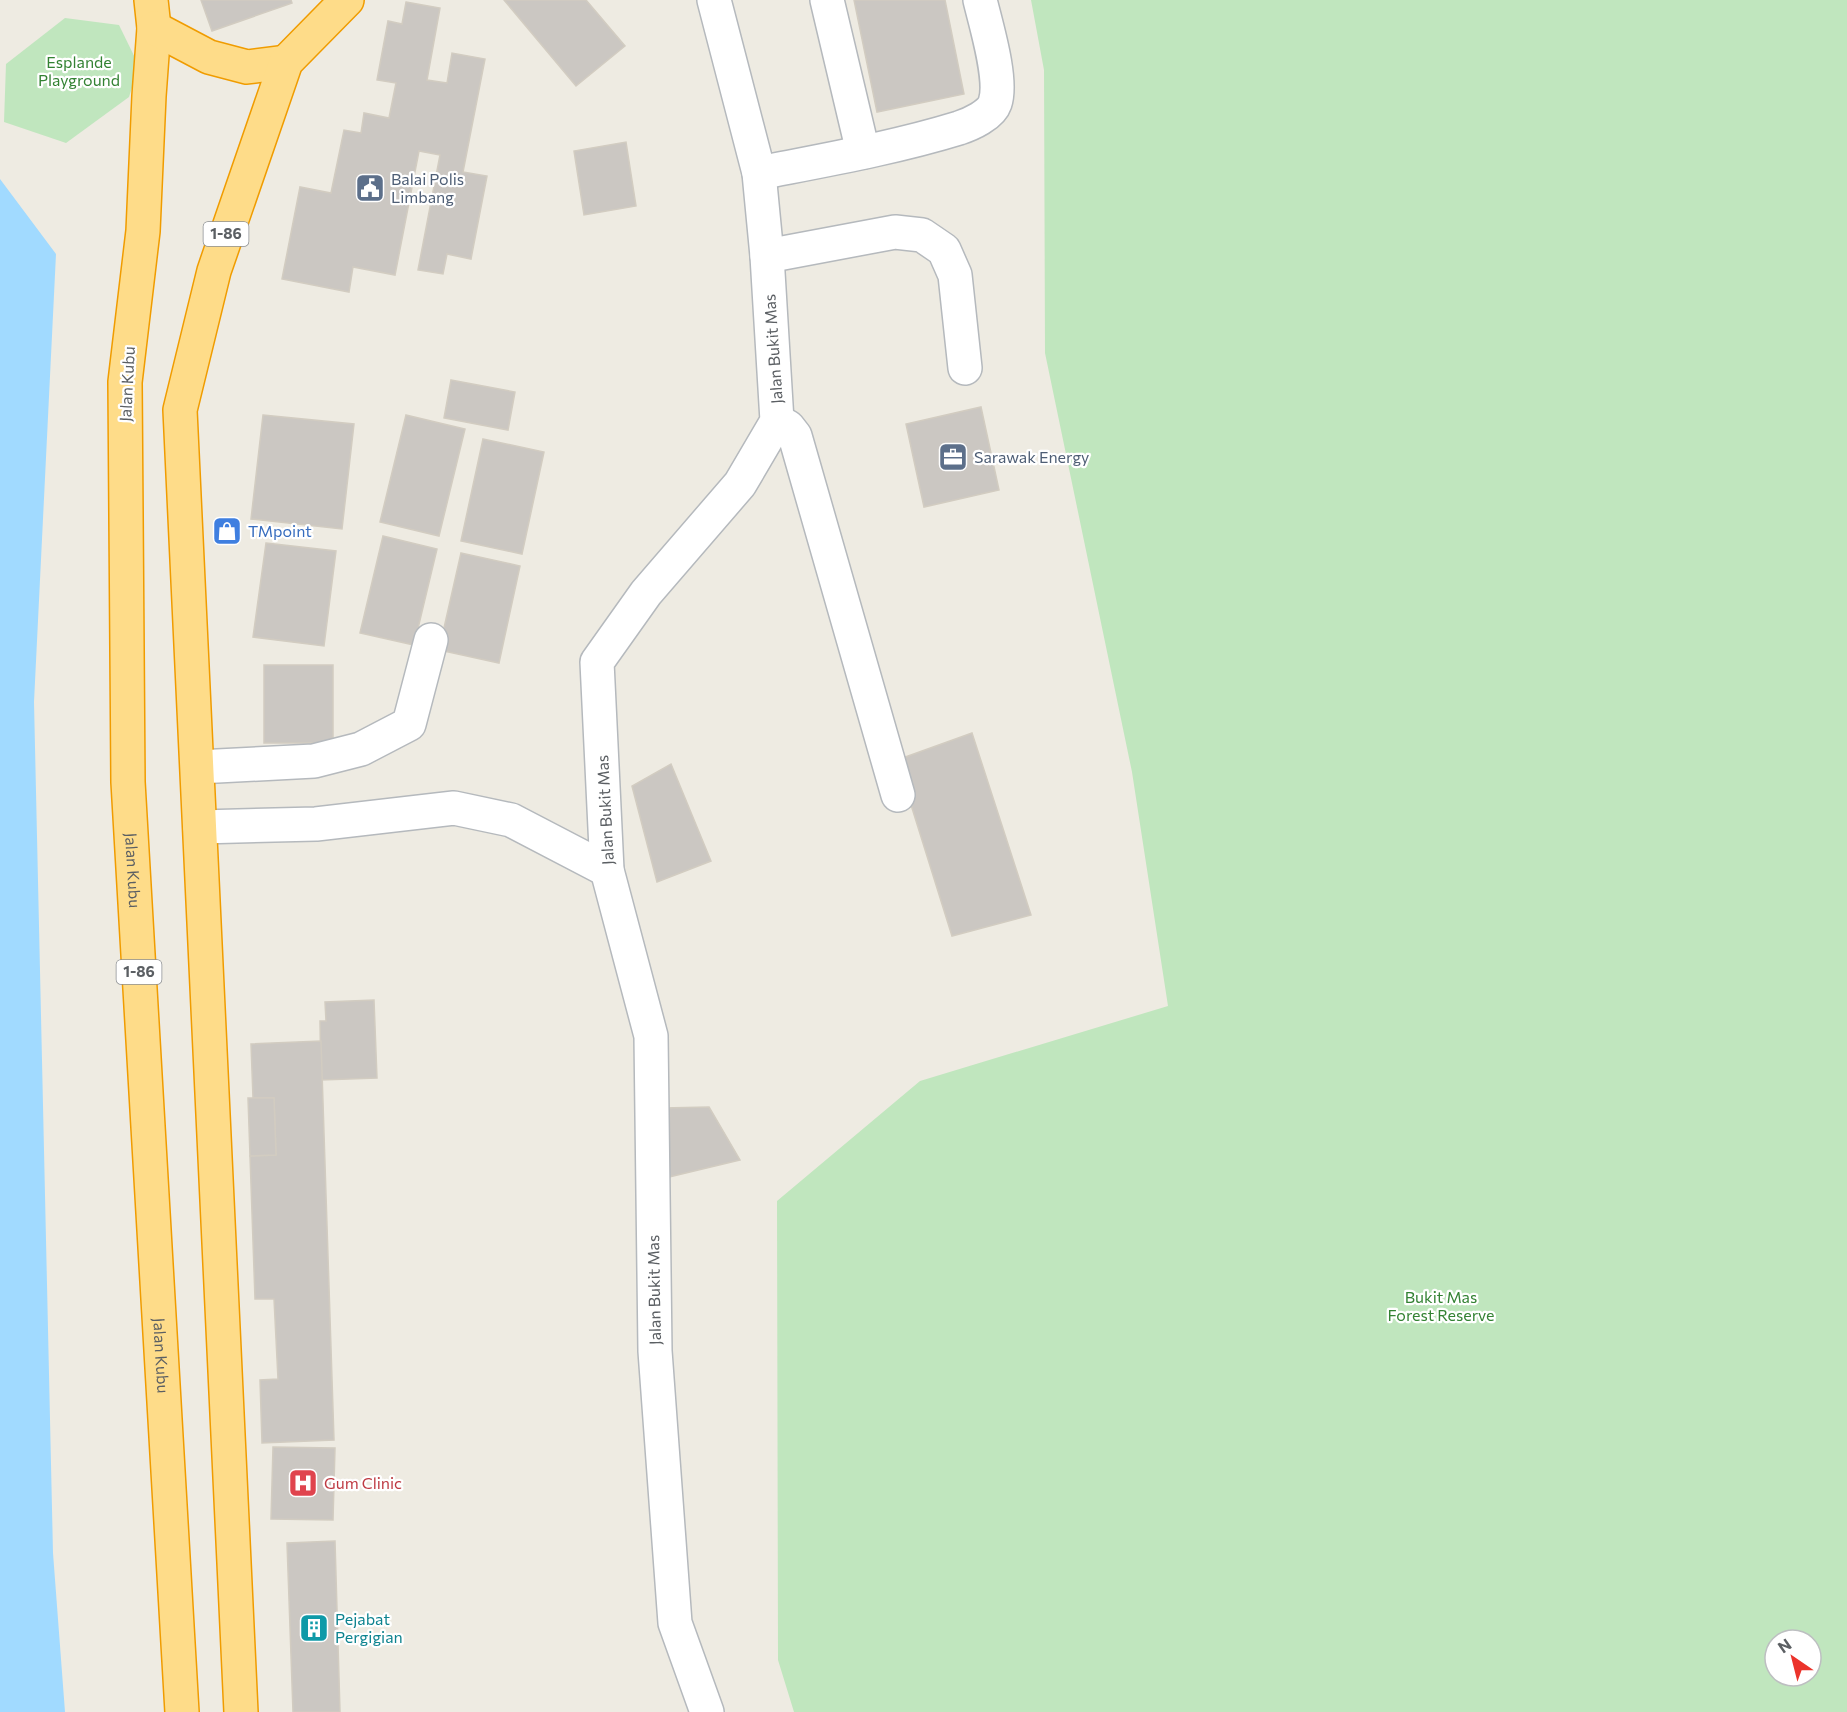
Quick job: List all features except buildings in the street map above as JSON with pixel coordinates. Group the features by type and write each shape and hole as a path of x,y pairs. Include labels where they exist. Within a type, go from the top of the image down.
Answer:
{"highway":[{"path":"153,14 209,57 247,67 286,62 347,0"},
{"name":"Jalan Kubu","path":"153,14 143,231 124,382 128,782 182,1712"},
{"name":"1-86","path":"241,1712 180,410 214,271 286,62"}],"street":[{"name":"Jalan Bukit Mas","path":"706,1712 675,1623 654,1351 651,1036 607,870 597,662 646,593 740,484 777,421 767,256 759,173 714,0"},
{"path":"827,0 863,152"},
{"path":"759,173 863,152 960,128 979,119 995,105 998,85 981,0"},
{"path":"767,256 895,232 922,235 944,250 955,275 965,368"},
{"path":"777,421 788,427 795,436 898,795"},
{"path":"198,767 314,761 361,749 409,724 431,640"},
{"path":"200,827 316,824 454,808 511,820 607,870"}],"green space":[{"name":"Bukit Mas Forest Reserve","path":"1031,0 1847,0 1847,1712 794,1712 778,1660 777,1201 920,1081 1168,1006 1132,772 1045,353 1044,70"},
{"name":"Esplande Playground","path":"65,18 119,25 139,66 129,97 66,143 4,122 6,64"}],"water":[{"path":"0,179 56,254 34,702 53,1553 65,1712 0,1712"}],"place":[{"name":"Balai Polis Limbang","path":"370,188"},
{"name":"Sarawak Energy","path":"953,457"},
{"name":"TMpoint","path":"227,531"},
{"name":"Gum Clinic","path":"303,1483"},
{"name":"Pejabat Pergigian","path":"314,1628"}]}
